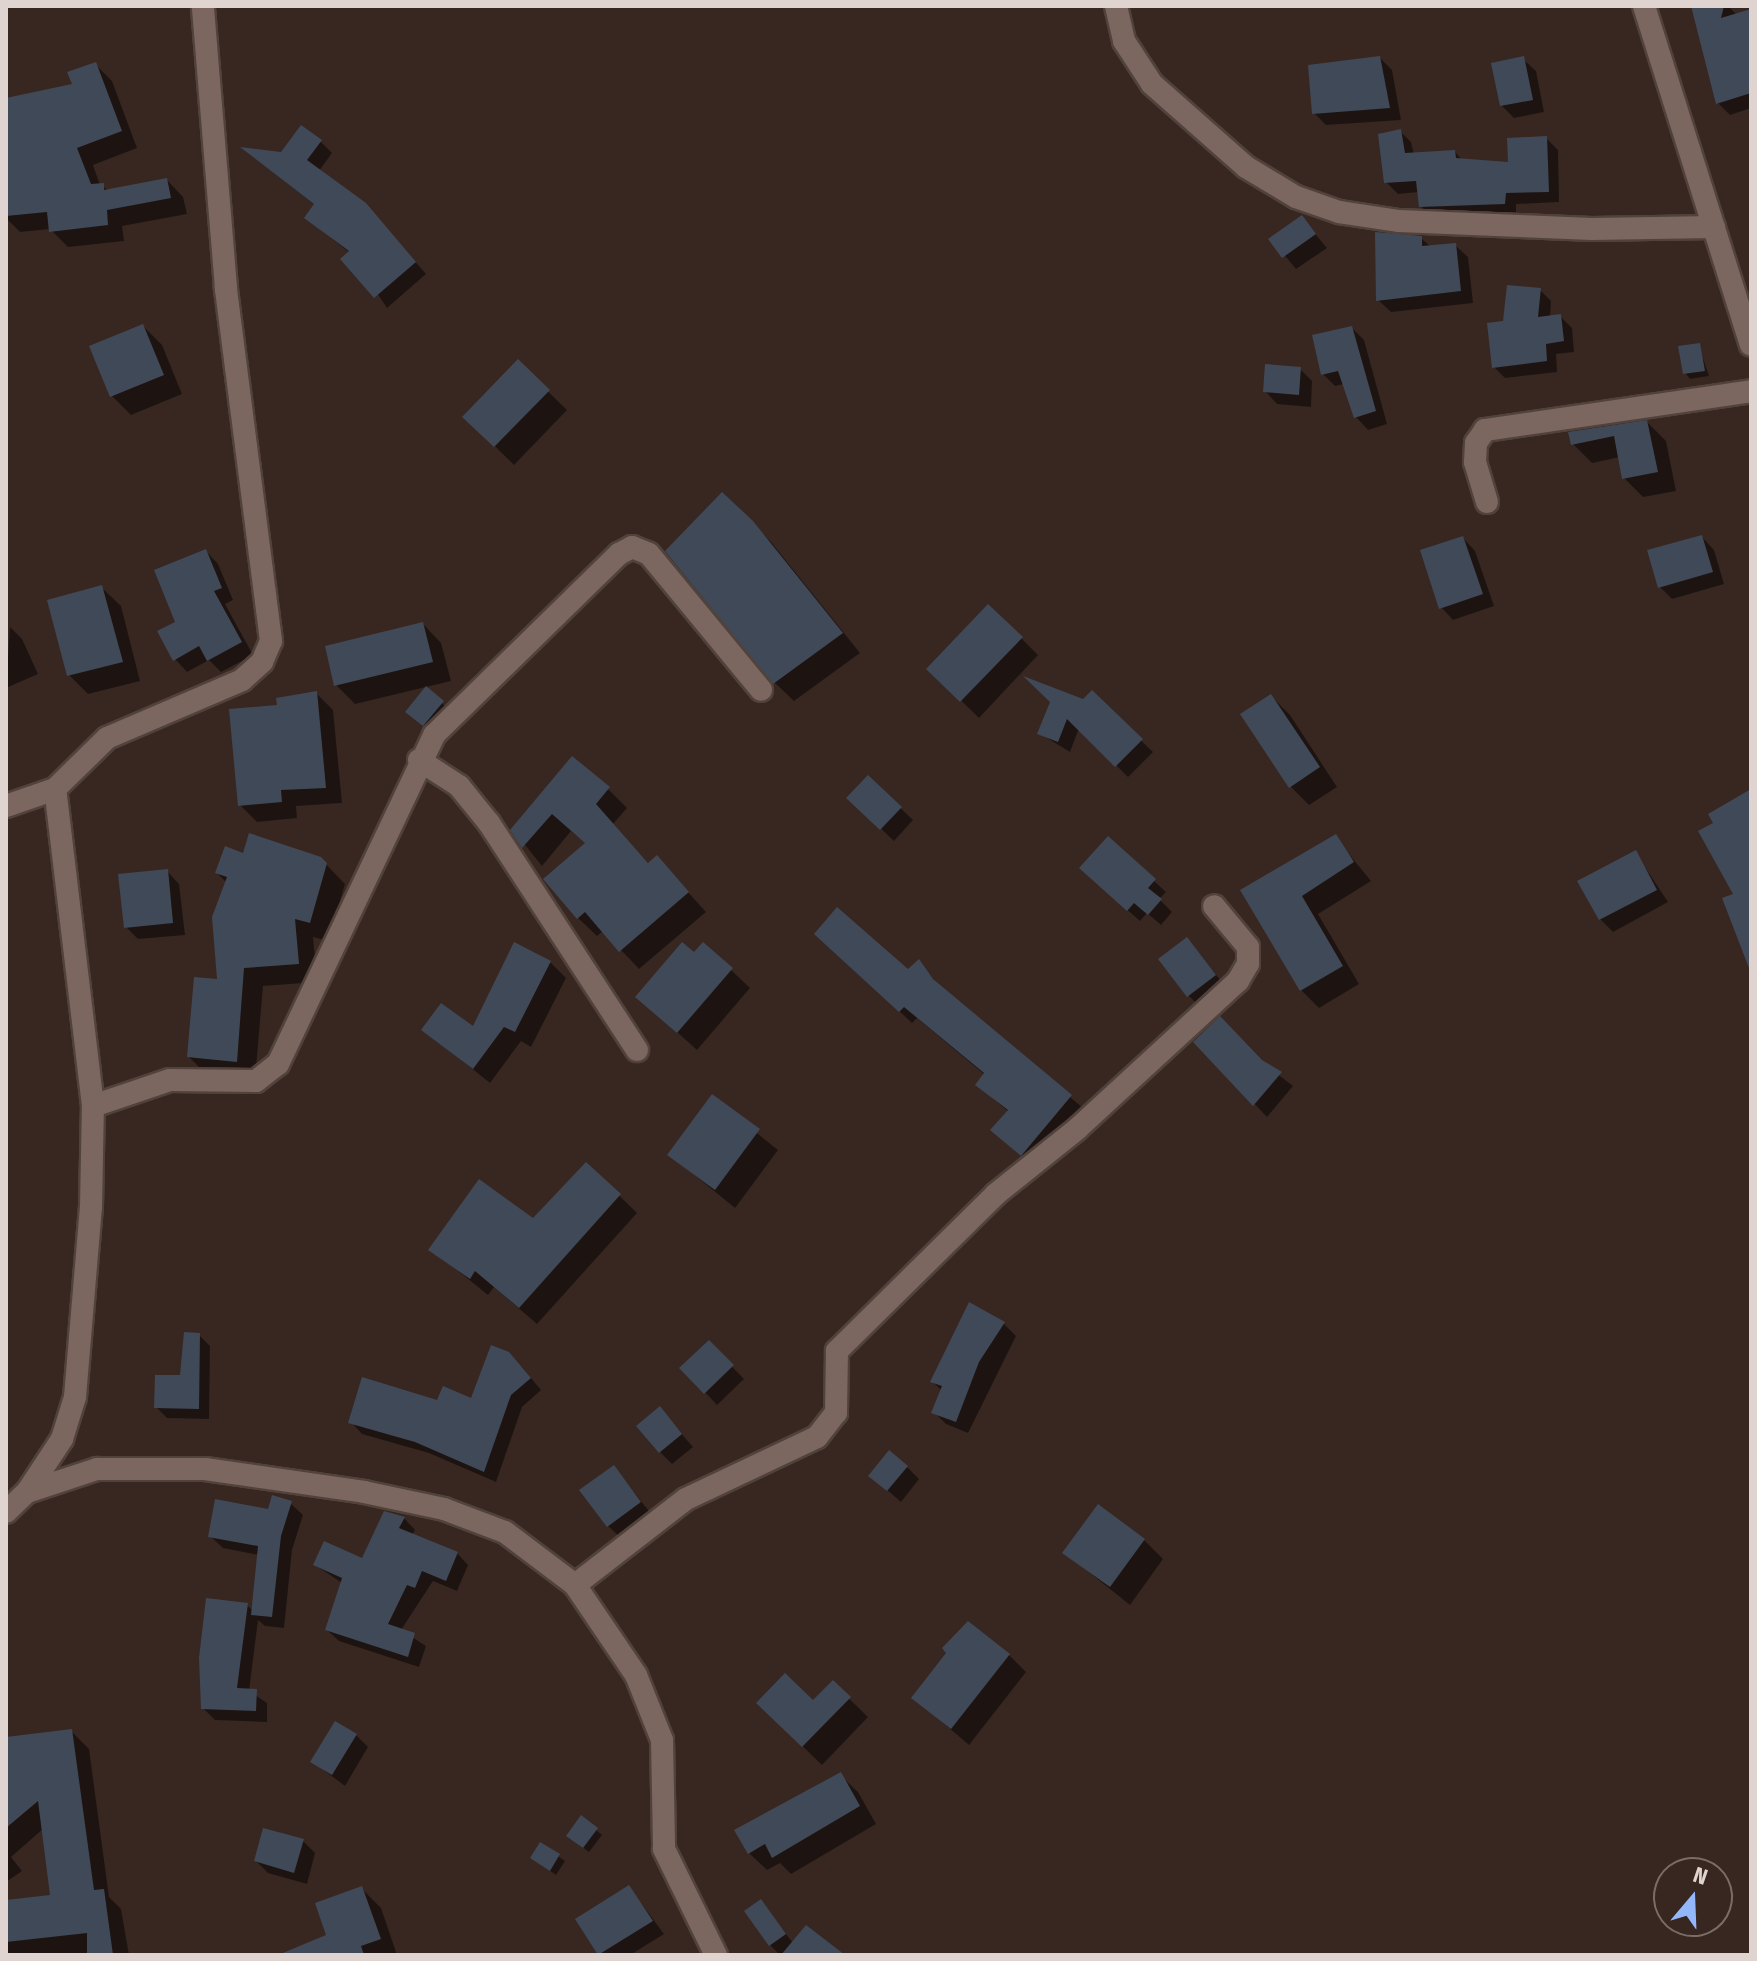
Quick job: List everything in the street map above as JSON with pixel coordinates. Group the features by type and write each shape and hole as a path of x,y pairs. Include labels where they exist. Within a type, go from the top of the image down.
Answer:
{"street":[{"path":"6,806 55,789 107,738 242,680 262,662 271,641 226,288 203,6"},
{"path":"1116,6 1124,41 1152,84 1246,167 1296,197 1339,212 1399,221 1592,229 1714,227"},
{"path":"1644,6 1751,345"},
{"path":"1487,502 1475,462 1476,443 1485,430 1751,391"},
{"path":"93,1106 150,1083 193,1077 240,1083 273,1070 419,760 453,713 632,547 649,554 761,690"},
{"path":"419,760 459,786 489,823 637,1050"},
{"path":"6,1512 27,1492 62,1439 75,1397 91,1207 93,1106 55,789"},
{"path":"575,1585 686,1499 817,1437 836,1413 837,1351 996,1194 1077,1129 1238,981 1248,964 1248,947 1214,906"},
{"path":"27,1492 97,1469 150,1466 364,1492 444,1509 505,1532 575,1585 636,1675 662,1740 664,1849 716,1955"}],"building":[{"path":"1691,6 1724,6 1721,18 1751,9 1751,93 1716,104"},
{"path":"1380,56 1390,108 1312,114 1308,65"},
{"path":"1524,56 1533,100 1500,106 1491,63"},
{"path":"96,62 122,131 77,148 91,184 104,183 104,190 167,178 171,198 107,210 108,225 49,232 47,212 6,216 6,98 72,84 67,72"},
{"path":"301,125 322,140 307,160 366,203 416,262 374,298 340,259 349,251 304,218 314,204 240,147 281,152"},
{"path":"1401,129 1405,153 1455,150 1456,158 1508,162 1507,138 1547,136 1549,192 1506,193 1505,204 1419,207 1416,181 1384,183 1378,134"},
{"path":"1302,215 1316,234 1282,258 1268,239"},
{"path":"1375,232 1422,236 1422,246 1456,243 1461,291 1376,301"},
{"path":"1507,285 1541,288 1538,317 1561,314 1564,341 1546,344 1547,361 1492,368 1487,323 1503,321"},
{"path":"143,324 164,375 110,397 89,346"},
{"path":"1352,326 1376,411 1354,418 1338,371 1321,375 1312,335"},
{"path":"1700,343 1705,371 1683,374 1678,346"},
{"path":"518,359 550,390 494,447 462,417"},
{"path":"1265,364 1301,367 1299,395 1263,392"},
{"path":"1647,420 1658,472 1622,479 1614,436 1571,445 1568,432"},
{"path":"722,492 753,521 843,633 773,684 665,551"},
{"path":"1702,535 1713,572 1658,588 1647,550"},
{"path":"1463,536 1483,594 1439,609 1420,550"},
{"path":"206,549 222,588 214,591 242,642 207,661 199,646 173,661 157,631 175,622 154,570"},
{"path":"102,585 123,662 67,676 47,600"},
{"path":"988,604 1023,637 960,702 926,669"},
{"path":"423,622 433,662 334,686 325,646"},
{"path":"1023,676 1083,699 1092,690 1143,739 1115,767 1067,719 1058,742 1037,734 1050,702"},
{"path":"426,686 444,701 423,726 405,712"},
{"path":"317,691 326,788 281,790 282,802 238,806 229,709 277,705 276,698"},
{"path":"1271,694 1320,767 1289,788 1240,714"},
{"path":"572,756 610,787 596,804 648,863 657,855 689,892 619,952 585,912 577,919 543,879 585,843 552,814 522,848 510,830"},
{"path":"868,775 902,807 880,830 846,798"},
{"path":"1751,789 1749,968 1722,898 1733,894 1698,831 1713,823 1708,814"},
{"path":"249,833 321,857 327,863 310,923 295,919 299,964 244,968 237,1062 187,1057 194,977 217,979 212,917 227,877 215,873 225,846 243,853"},
{"path":"1336,834 1354,862 1302,896 1343,966 1300,991 1240,890"},
{"path":"1108,836 1156,879 1148,888 1162,899 1148,915 1134,903 1127,911 1079,868"},
{"path":"1636,850 1657,890 1599,920 1577,881"},
{"path":"168,869 173,923 124,928 118,874"},
{"path":"837,907 908,969 919,959 933,979 1072,1095 1021,1156 990,1130 1008,1110 975,1085 984,1073 904,1007 899,1012 814,934"},
{"path":"1187,937 1216,975 1187,997 1158,959"},
{"path":"514,942 551,961 515,1032 504,1027 473,1069 421,1030 441,1003 473,1026"},
{"path":"682,942 694,952 703,942 733,968 677,1033 635,997"},
{"path":"1220,1016 1262,1060 1282,1072 1253,1106 1193,1042"},
{"path":"712,1094 760,1129 715,1190 667,1155"},
{"path":"586,1162 621,1194 519,1308 475,1271 470,1279 428,1250 479,1179 533,1218"},
{"path":"969,1302 1005,1322 979,1362 956,1422 931,1413 942,1386 930,1382"},
{"path":"184,1332 200,1333 199,1409 154,1408 155,1375 180,1375"},
{"path":"709,1340 734,1365 704,1394 679,1368"},
{"path":"491,1345 509,1352 531,1378 511,1395 484,1472 415,1442 348,1423 362,1377 437,1400 443,1386 471,1398"},
{"path":"660,1406 682,1434 659,1453 636,1426"},
{"path":"889,1450 908,1466 887,1491 868,1476"},
{"path":"614,1465 641,1502 607,1527 579,1490"},
{"path":"272,1495 292,1501 281,1536 272,1617 251,1615 258,1546 208,1537 215,1499 268,1509"},
{"path":"1098,1504 1145,1539 1110,1587 1062,1553"},
{"path":"384,1511 405,1517 399,1528 458,1552 446,1581 422,1571 415,1588 407,1585 388,1624 415,1633 408,1657 325,1630 342,1578 313,1565 324,1541 362,1558"},
{"path":"206,1598 248,1603 237,1688 257,1689 256,1711 201,1709 199,1658"},
{"path":"968,1621 1010,1654 951,1729 911,1698 946,1653 942,1648"},
{"path":"785,1673 813,1700 833,1680 851,1697 802,1747 756,1703"},
{"path":"335,1721 357,1734 332,1775 310,1762"},
{"path":"72,1729 94,1890 104,1889 113,1955 87,1955 87,1933 6,1942 6,1900 50,1895 38,1801 6,1828 6,1737"},
{"path":"841,1772 860,1806 772,1858 765,1844 748,1854 734,1830"},
{"path":"581,1815 598,1828 583,1848 566,1836"},
{"path":"263,1828 304,1839 294,1873 254,1861"},
{"path":"540,1842 560,1854 550,1871 530,1858"},
{"path":"629,1885 653,1921 598,1955 575,1919"},
{"path":"362,1886 381,1939 361,1946 364,1955 278,1955 326,1935 315,1903"},
{"path":"761,1899 786,1934 769,1946 744,1911"},
{"path":"806,1925 845,1955 781,1955"}]}
